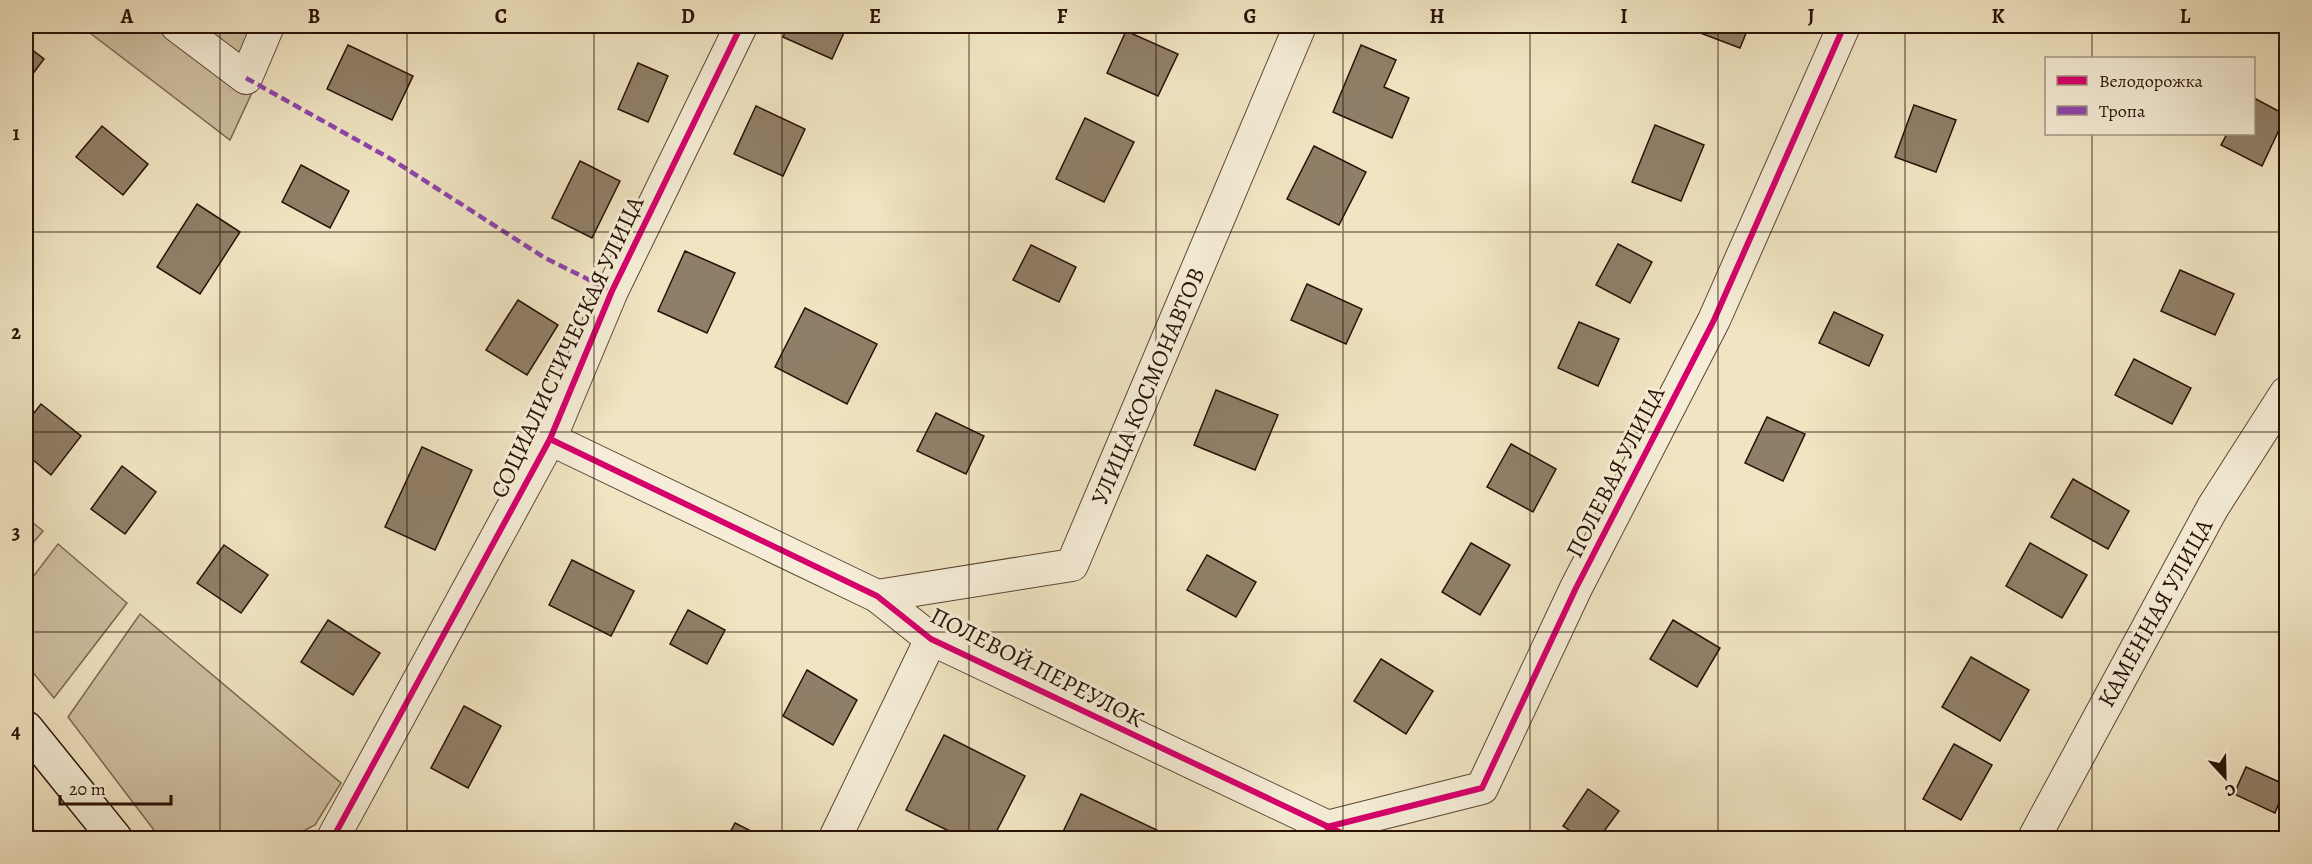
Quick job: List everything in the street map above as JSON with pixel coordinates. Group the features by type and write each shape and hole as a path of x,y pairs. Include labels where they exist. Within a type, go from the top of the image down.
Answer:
{"main road":[{"path":"26,728 116,838"}],"street":[{"path":"177,26 246,78 268,26"},
{"name":"СОЦИАЛИСТИЧЕСКАЯ УЛИЦА","path":"333,838 550,439 612,291 741,26"},
{"name":"УЛИЦА КОСМОНАВТОВ","path":"877,596 1072,565 1300,26"},
{"name":"ПОЛЕВАЯ УЛИЦА","path":"1340,833 1482,788 1576,588 1714,320 1844,26"},
{"name":"КАМЕННАЯ УЛИЦА","path":"2034,838 2213,507 2286,393"},
{"name":"ПОЛЕВОЙ ПЕРЕУЛОК","path":"550,439 877,596 931,639 1340,833"},
{"path":"835,838 931,639"}],"shaded area":[{"path":"81,26 283,26 230,140"},
{"path":"26,517 43,531 26,551"},
{"path":"58,544 127,603 54,698 26,664 26,586"},
{"path":"140,614 341,783 315,825 290,838 160,838 68,717"},
{"path":"26,821 41,838 26,838"}],"building":[{"path":"788,26 847,26 832,59 783,37"},
{"path":"1682,26 1749,26 1740,48"},
{"path":"1126,31 1178,54 1158,96 1107,73"},
{"path":"26,45 44,59 26,83"},
{"path":"348,45 413,76 392,120 327,89"},
{"path":"1361,45 1396,60 1384,87 1409,98 1392,138 1333,112"},
{"path":"638,63 668,76 648,122 618,109"},
{"path":"2255,99 2286,115 2262,166 2221,145 2226,135 2255,135"},
{"path":"1914,105 1956,120 1936,172 1895,157"},
{"path":"756,106 805,129 783,176 734,154"},
{"path":"1085,118 1134,142 1104,202 1056,179"},
{"path":"1655,125 1704,145 1681,201 1632,182"},
{"path":"102,126 148,164 123,195 76,157"},
{"path":"1314,146 1366,172 1339,225 1287,199"},
{"path":"580,161 620,181 592,238 552,218"},
{"path":"301,165 349,191 330,228 282,202"},
{"path":"197,204 240,232 200,294 157,267"},
{"path":"1618,244 1652,262 1630,303 1596,285"},
{"path":"1031,245 1076,267 1059,302 1013,280"},
{"path":"685,251 735,273 707,333 658,311"},
{"path":"2180,270 2234,294 2215,335 2161,311"},
{"path":"1307,284 1362,309 1346,344 1291,320"},
{"path":"518,300 558,325 527,375 486,350"},
{"path":"805,308 877,344 847,404 775,367"},
{"path":"1834,312 1883,335 1869,366 1819,343"},
{"path":"1579,322 1619,339 1598,386 1558,368"},
{"path":"2134,359 2191,388 2172,424 2115,395"},
{"path":"1216,390 1278,415 1255,470 1194,445"},
{"path":"41,404 81,436 51,475 26,454 26,423"},
{"path":"936,413 984,436 966,474 917,451"},
{"path":"1767,417 1805,434 1783,481 1745,463"},
{"path":"1511,444 1556,469 1533,512 1487,487"},
{"path":"422,447 472,470 435,550 385,527"},
{"path":"122,466 156,492 125,534 91,509"},
{"path":"2073,479 2129,511 2108,549 2051,517"},
{"path":"1471,543 1510,565 1480,615 1442,592"},
{"path":"2030,543 2087,575 2062,618 2006,586"},
{"path":"224,545 268,575 241,613 197,583"},
{"path":"1207,555 1256,582 1236,617 1187,590"},
{"path":"572,560 634,591 611,636 549,605"},
{"path":"688,610 725,630 707,664 670,644"},
{"path":"328,620 380,653 353,695 301,662"},
{"path":"1673,620 1720,648 1697,687 1650,659"},
{"path":"1971,657 2029,690 2000,741 1942,707"},
{"path":"1381,659 1433,691 1406,734 1354,701"},
{"path":"807,670 857,700 833,745 783,716"},
{"path":"464,706 501,726 468,788 431,768"},
{"path":"944,735 1025,776 993,838 963,838 906,810"},
{"path":"1954,744 1992,765 1961,820 1923,799"},
{"path":"2246,767 2286,785 2275,813 2234,794"},
{"path":"1588,789 1619,811 1599,838 1581,838 1563,826"},
{"path":"1081,794 1159,831 1155,838 1060,838"},
{"path":"735,823 765,838 727,838"}],"marked path":[{"path":"246,78 391,159 545,258 612,291"}],"cycle path":[{"path":"333,838 550,439 612,291 741,26"},
{"path":"1327,827 1482,788 1576,588 1714,320 1844,26"},
{"path":"550,439 877,596 931,639 1352,838"}]}
